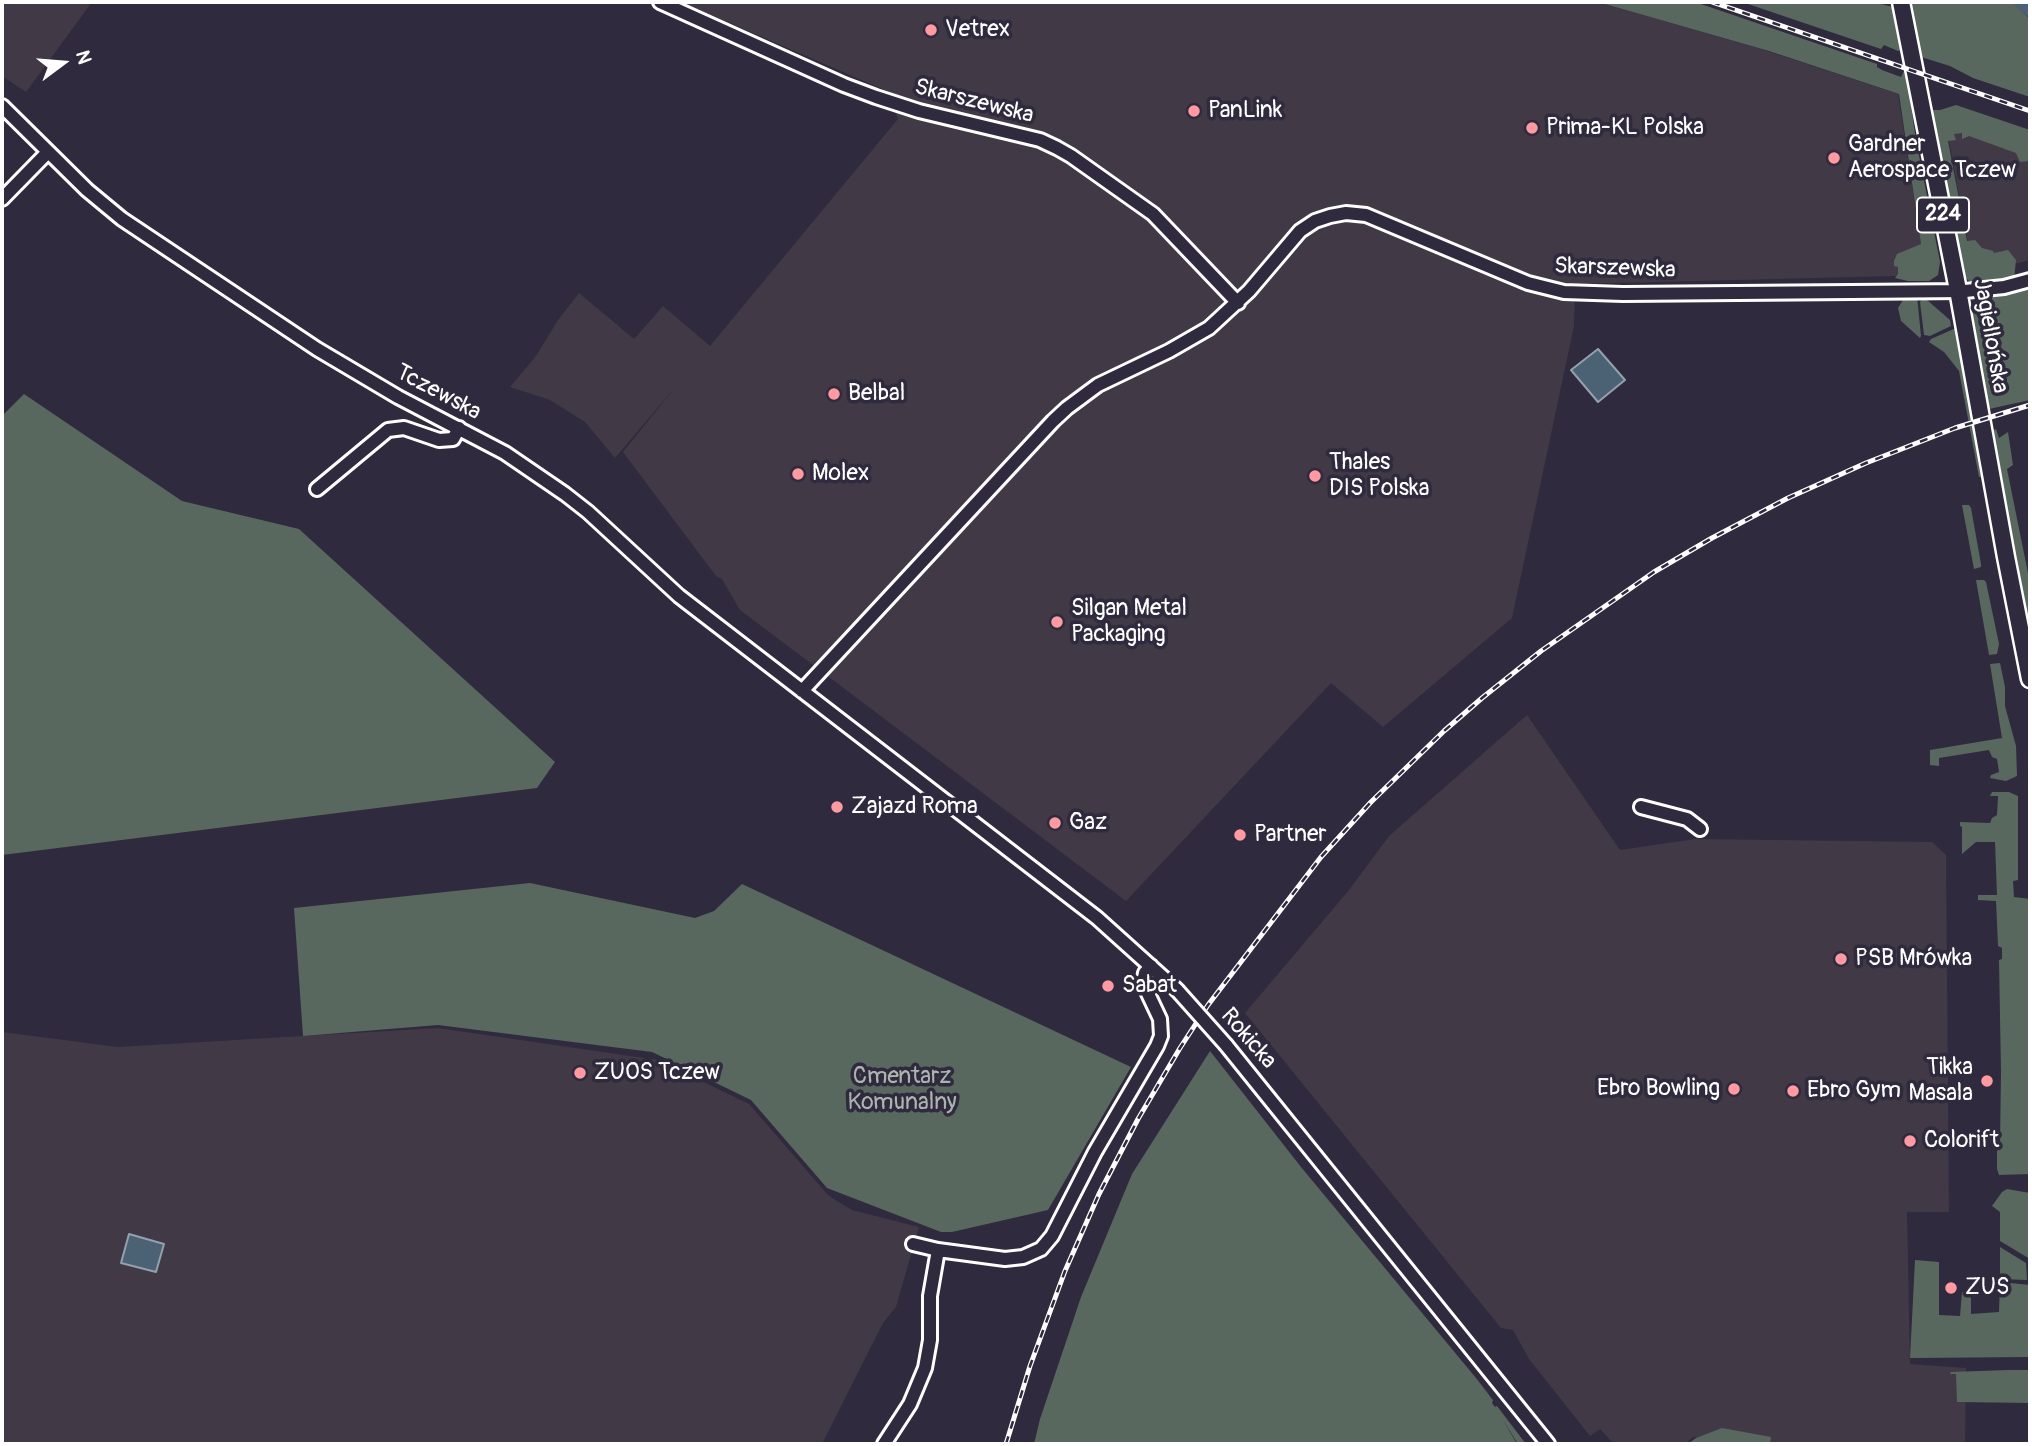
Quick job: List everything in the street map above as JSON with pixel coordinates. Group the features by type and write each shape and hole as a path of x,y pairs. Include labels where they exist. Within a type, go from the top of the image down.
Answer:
{"main road":[{"name":"Jagiellońska","path":"1900,2 1958,290 2030,679"}],"street":[{"name":"Skarszewska","path":"660,2 876,97 919,111 1040,140 1057,148 1153,214 1238,303"},
{"name":"Tczewska","path":"2,106 107,208 335,360 515,459 588,512 679,596 850,727"},
{"path":"2,199 48,152"},
{"name":"Skarszewska","path":"802,691 1076,399 1209,328 1238,303 1300,232 1315,221 1346,213 1366,215 1528,283 1564,292 1623,294 1958,290 2004,287 2030,280"},
{"path":"317,489 388,430 404,428 439,440 453,439 459,428"},
{"name":"Rokicka","path":"850,727 1097,918 1177,990 1226,1045 1548,1444"},
{"path":"1641,807 1687,819 1700,830"},
{"path":"914,1244 989,1257 1023,1257 1041,1249 1052,1236 1095,1152 1161,1036 1160,1018 1143,983 1145,973 1151,966"},
{"path":"884,1444 909,1404 925,1368 930,1340 930,1296 938,1250"}],"shaded area":[{"path":"2,2 92,2 26,92 2,76"},
{"path":"681,2 1598,2 1761,49 1898,94 1924,263 1896,276 1575,284 1574,326 1512,618 1383,727 1331,683 1126,901 740,610 722,579 716,576 623,452 677,385 615,458 585,422 550,400 510,387 536,356 558,320 579,293 634,339 663,306 710,346 898,119 887,91"},
{"path":"1946,125 2030,155 2030,260 1994,269 1973,270"},
{"path":"1527,715 1620,850 1695,839 1932,842 1946,855 1949,1212 1907,1212 1910,1364 1966,1368 1965,1444 1741,1444 1693,1437 1685,1444 1614,1444 1600,1429 1590,1436 1529,1359 1513,1330 1501,1328 1245,1013 1349,890 1389,836"},
{"name":"ZUOS Tczew","path":"438,1028 658,1060 749,1104 828,1195 840,1203 852,1210 919,1227 896,1307 883,1323 822,1444 2,1444 2,1032 118,1047"}],"green space":[{"path":"1598,2 1695,2 1877,64 1882,70 1901,77 1904,71 1906,72 1916,140 1940,262 1938,275 1929,281 1895,278 1898,274 1898,267 1894,266 1897,254 1921,244 1899,94 1769,51"},
{"path":"1742,2 1873,2 1893,7 1901,50 1884,45 1881,49"},
{"path":"1908,2 2012,2 2030,19 2030,97 1918,56"},
{"path":"1956,105 2030,130 2030,169 2028,161 2020,162 2016,153 1969,136 1962,139 1962,133 1954,134 1956,140 1948,141 1967,241 1975,240 1982,248 1994,253 2008,250 2016,260 2014,280 1977,284 1971,283 1963,275 1928,110 1940,110"},
{"path":"2030,287 2030,400 1989,409 1972,315 1976,305 1989,296"},
{"path":"1917,296 1920,338 1901,321 1898,308 1904,298"},
{"path":"1922,299 1927,300 1950,320 1951,326 1930,336 1924,335 1920,302"},
{"path":"1956,328 1981,477 1959,371 1944,352 1929,342"},
{"path":"24,394 182,501 299,529 555,762 537,788 2,855 2,416"},
{"path":"1996,429 1999,438 2008,432 2013,465 2007,469 2030,583 2030,640 1992,431"},
{"path":"1962,505 1969,505 1971,508 1981,564 1981,567 1974,569"},
{"path":"1976,580 1986,582 1999,644 1997,654 1989,655"},
{"path":"2000,663 2005,687 2005,706 2016,746 2017,776 2006,781 1990,778 1999,772 1997,759 1992,757 1989,750 1939,758 1939,766 1930,765 1930,750 2002,738 1990,664"},
{"path":"1992,792 2009,792 2018,796 2018,880 2013,881 2014,897 2030,899 2030,1174 1999,1175 1997,1169 2001,1072 1999,960 2002,959 2002,948 1998,946 1996,901 1978,900 1978,895 1997,895 1995,842 1976,842 1962,854 1960,822 1990,823 1997,815 1998,796 1990,796"},
{"name":"Cmentarz Komunalny","path":"530,883 695,918 714,911 742,884 1131,1067 1048,1210 952,1232 941,1232 827,1188 751,1100 652,1052 438,1025 303,1036 294,908"},
{"path":"1210,1051 1301,1167 1476,1378 1493,1400 1495,1407 1497,1406 1526,1444 1518,1444 1503,1420 1517,1444 1034,1444 1081,1297 1132,1174"},
{"path":"2007,1189 2030,1193 2030,1259 2000,1241 2000,1212 1992,1206"},
{"path":"2000,1247 2026,1263 2027,1280 2000,1279"},
{"path":"1915,1260 1939,1262 1939,1315 1960,1316 1962,1292 1971,1293 1971,1314 1999,1312 2000,1282 2030,1285 2030,1357 1910,1358"},
{"path":"2030,1370 2030,1403 1957,1402 1956,1374 1950,1374 1951,1372"},
{"path":"1722,1428 1771,1437 1770,1444 1688,1444"}],"water":[{"path":"1598,349 1625,380 1598,402 1571,370"},
{"path":"129,1234 164,1244 156,1272 121,1263"}],"waterway":[{"path":"2018,2 2030,12"}],"railway":[{"path":"1712,2 2030,111"},
{"path":"1006,1444 1030,1366 1065,1271 1099,1194 1138,1119 1208,1005 1321,857 1371,802 1482,698 1541,651 1654,572 1788,498 1866,463 1955,428 2030,405"}],"place":[{"name":"Vetrex","path":"931,30"},
{"name":"PanLink","path":"1194,111"},
{"name":"Prima-KL Polska","path":"1532,128"},
{"name":"Gardner Aerospace Tczew","path":"1834,158"},
{"name":"Belbal","path":"834,394"},
{"name":"Molex","path":"798,474"},
{"name":"Thales DIS Polska","path":"1315,476"},
{"name":"Silgan Metal Packaging","path":"1057,622"},
{"name":"Zajazd Roma","path":"837,807"},
{"name":"Gaz","path":"1055,823"},
{"name":"Partner","path":"1240,835"},
{"name":"PSB Mrówka","path":"1841,959"},
{"name":"Sabat","path":"1108,986"},
{"name":"ZUOS Tczew","path":"580,1073"},
{"name":"Tikka Masala","path":"1987,1081"},
{"name":"Ebro Bowling","path":"1734,1089"},
{"name":"Ebro Gym","path":"1793,1091"},
{"name":"Colorift","path":"1910,1141"},
{"name":"ZUS","path":"1951,1288"}]}
